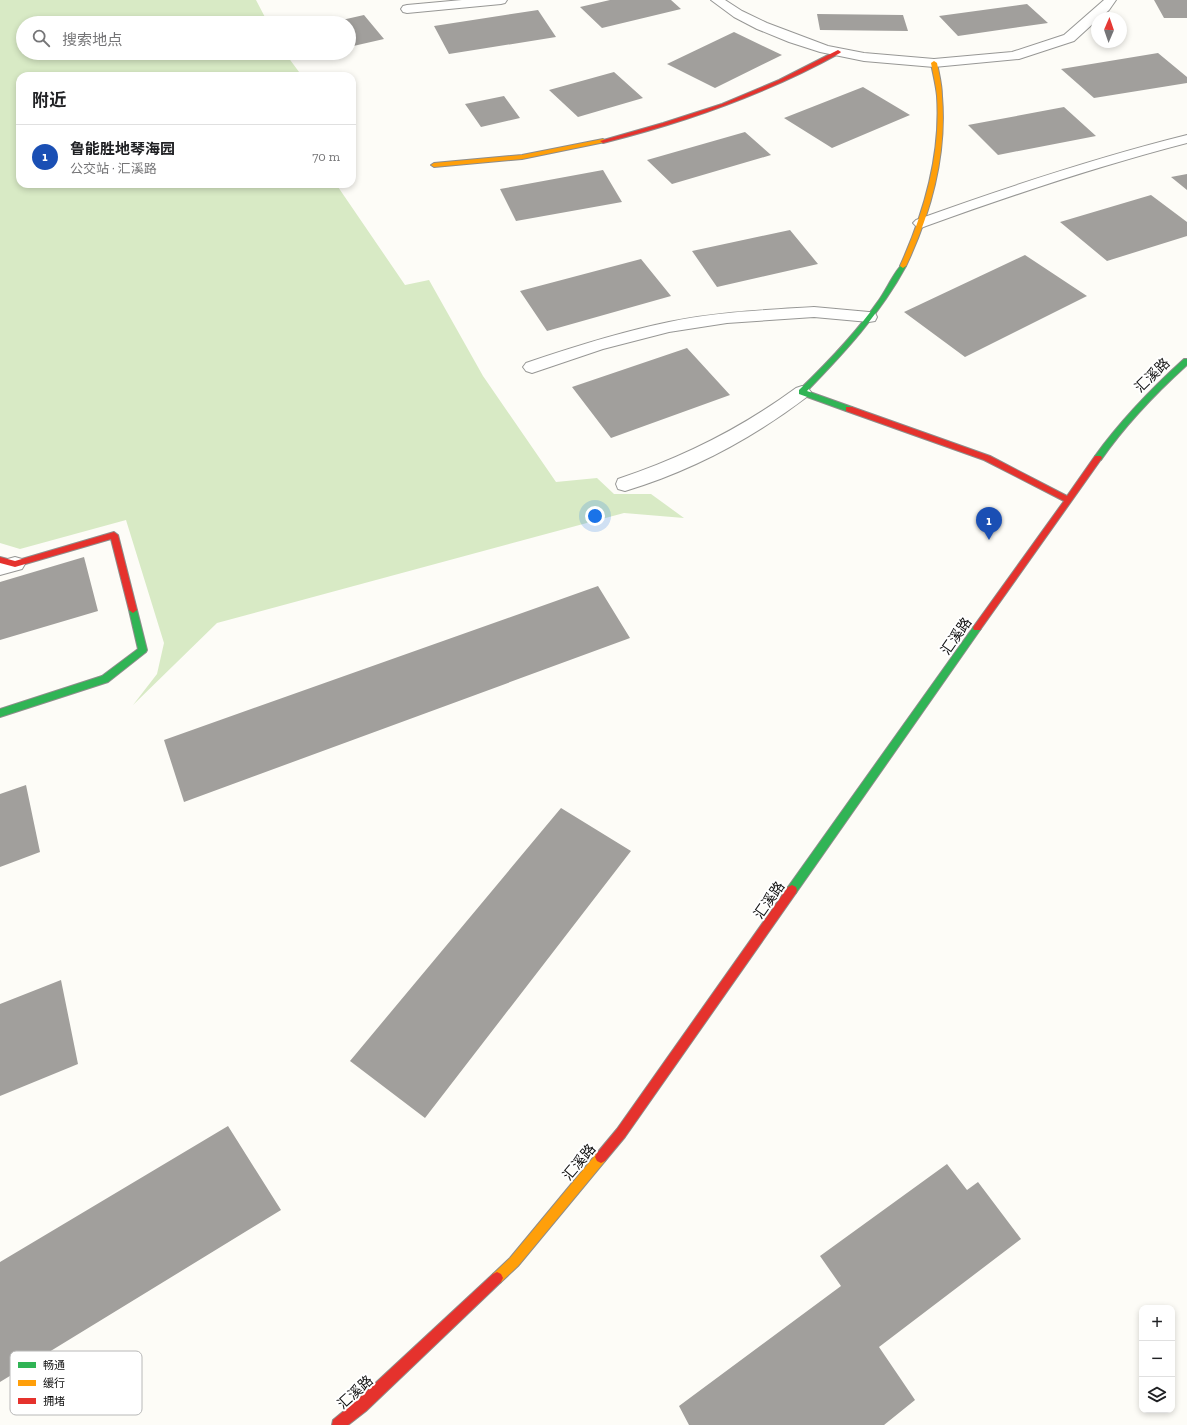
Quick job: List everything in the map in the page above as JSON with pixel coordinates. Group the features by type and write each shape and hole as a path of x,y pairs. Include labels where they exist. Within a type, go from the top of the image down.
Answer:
{"street":[{"path":"408,9 501,0"},
{"path":"717,0 738,14 762,26 825,50 900,61 934,63 1014,56 1069,38 1105,7 1110,0"},
{"path":"434,165 492,160 551,152 674,123 720,109 767,90 811,69 838,52"},
{"path":"625,484 678,465 719,446 783,406 802,392 847,344 869,316 896,278 909,253 930,195 939,136 940,101 934,63"},
{"path":"921,223 1081,168 1136,151 1187,139"},
{"path":"532,367 598,345 669,327 727,318 814,312 869,316"},
{"name":"汇溪路","path":"338,1425 361,1406 514,1262 621,1133 1109,442 1156,388 1187,361"},
{"path":"802,392 987,458 1069,500"},
{"path":"0,713 105,679 143,650 114,536 5,564"}],"green space":[{"path":"0,0 256,0 264,16 16,16 16,60 290,60 299,72 16,72 16,188 339,188 405,285 429,280 483,376 556,482 597,478 614,494 651,494 684,518 624,513 217,623 133,705 157,674 164,643 126,520 20,549 0,543"}],"building":[{"path":"610,0 671,0 681,9 602,28 580,7"},
{"path":"1154,0 1187,0 1187,18 1164,18"},
{"path":"1027,4 1048,23 958,36 939,16"},
{"path":"538,10 556,37 449,54 434,26"},
{"path":"817,14 903,15 908,31 820,30"},
{"path":"364,15 384,39 356,45 356,17"},
{"path":"734,32 782,55 715,88 667,64"},
{"path":"1158,53 1187,77 1187,83 1094,98 1061,69"},
{"path":"614,72 643,98 578,117 549,90"},
{"path":"863,87 910,115 832,148 784,118"},
{"path":"504,96 520,118 481,127 465,104"},
{"path":"1064,107 1096,136 998,155 968,125"},
{"path":"745,132 771,155 672,184 647,160"},
{"path":"603,170 622,202 516,221 500,189"},
{"path":"1187,174 1187,190 1171,177"},
{"path":"1151,195 1187,222 1187,236 1107,261 1060,222"},
{"path":"790,230 818,264 717,287 692,251"},
{"path":"1025,255 1087,296 965,357 904,312"},
{"path":"641,259 671,296 547,331 520,291"},
{"path":"687,348 730,395 611,438 572,387"},
{"path":"84,557 98,611 0,640 0,582"},
{"path":"598,586 630,638 184,802 164,740"},
{"path":"26,785 40,852 0,867 0,794"},
{"path":"561,808 631,851 425,1118 350,1061"},
{"path":"61,980 78,1064 0,1096 0,1004"},
{"path":"228,1126 281,1210 51,1351 10,1351 10,1376 0,1382 0,1262"},
{"path":"947,1164 967,1190 978,1182 1021,1239 879,1347 915,1400 884,1425 689,1425 679,1406 841,1286 820,1256"}],"traffic: fast":[{"path":"849,409 802,392 844,348 870,317 882,301 903,266"},
{"path":"1098,458 1118,431 1140,406 1187,361"},
{"path":"0,713 105,679 143,650 133,610"},
{"path":"792,890 977,628"}],"traffic: slow":[{"path":"903,266 920,227 932,187 936,166 939,145 940,103 939,88 934,63"},
{"path":"434,165 522,157 603,141"},
{"path":"497,1278 514,1262 601,1157"}],"traffic: jam":[{"path":"603,141 665,124 724,105 781,82 838,52"},
{"path":"849,409 987,458 1069,500"},
{"path":"977,628 1098,458"},
{"path":"0,560 15,564 114,535 133,610"},
{"path":"601,1157 621,1133 792,890"},
{"path":"338,1425 361,1406 497,1278"}],"place":[{"name":"鲁能胜地琴海园","path":"989,540"}]}
